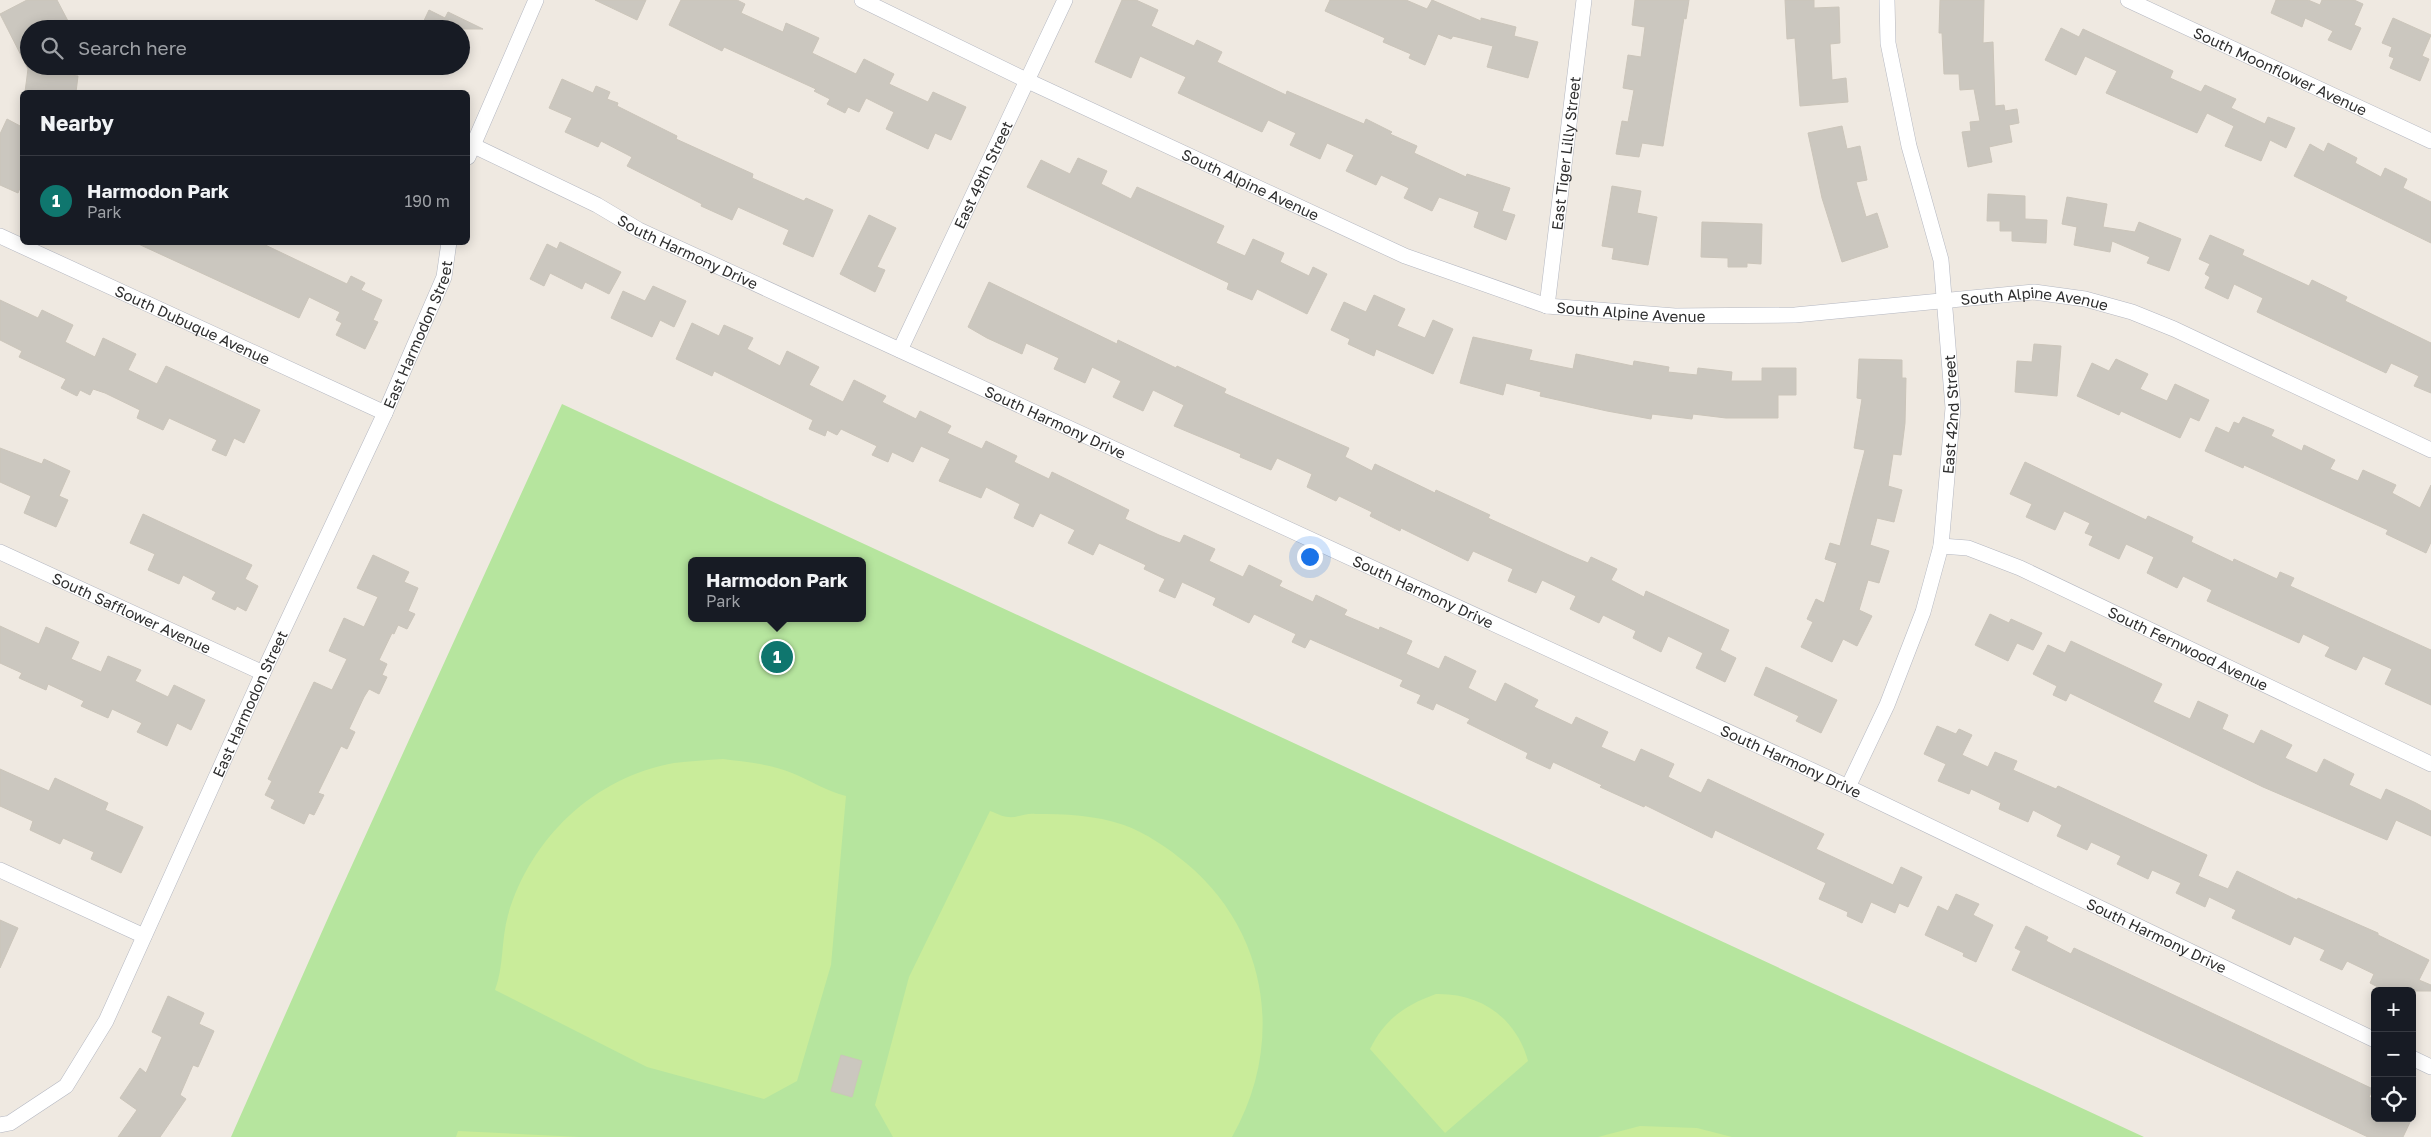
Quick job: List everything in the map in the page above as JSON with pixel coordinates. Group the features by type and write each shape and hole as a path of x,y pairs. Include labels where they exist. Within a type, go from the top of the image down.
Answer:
{"street":[{"path":"470,151 536,0"},
{"name":"South Alpine Avenue","path":"862,0 1028,81 1405,256 1547,306 1675,316 1795,315 2034,292 2085,299 2132,312 2174,329 2431,450"},
{"name":"East 49th Street","path":"900,350 1065,0"},
{"name":"East Tiger Lilly Street","path":"1547,306 1584,0"},
{"name":"East 42nd Street","path":"1848,787 1888,705 1923,612 1941,546 1953,408 1942,260 1909,146 1888,43 1887,0"},
{"name":"South Moonflower Avenue","path":"2128,0 2431,141"},
{"name":"South Harmony Drive","path":"470,151 597,205 638,230 1848,787 2371,1038"},
{"name":"South Dubuque Avenue","path":"0,236 385,413"},
{"name":"East Harmodon Street","path":"0,1125 10,1123 66,1086 106,1021 263,673 385,413 444,277 449,245"},
{"name":"South Fernwood Avenue","path":"1941,546 1968,548 2020,568 2431,764"},
{"name":"South Safflower Avenue","path":"0,552 263,673"},
{"path":"0,870 144,936"},
{"path":"2416,1060 2431,1067"}],"green space":[{"path":"562,404 2144,1137 231,1137 332,909"},
{"path":"723,759 775,767 846,796 831,965 797,1081 764,1099 647,1067 495,990 500,972 508,915 518,887 532,861 549,837 569,816 592,797 617,782 645,770 674,763"},
{"path":"990,811 1008,817 1032,814 1080,816 1124,825 1149,837 1172,852 1214,891 1236,922 1251,955 1260,991 1263,1028 1259,1065 1249,1101 1232,1137 893,1137 875,1105 909,977"},
{"path":"1436,994 1468,998 1482,1003 1494,1011 1515,1032 1528,1061 1445,1133 1370,1049 1382,1029 1397,1014 1405,1008"},
{"path":"1640,1126 1697,1128 1732,1137 1598,1137"},
{"path":"458,1131 580,1137 456,1137"}],"building":[{"path":"27,0 57,0 67,20 20,20 20,53 0,14"},
{"path":"595,0 646,0 637,20"},
{"path":"681,0 737,0 745,4 741,13 783,32 786,23 819,38 812,53 856,74 864,59 894,74 889,84 928,102 933,92 966,107 951,140 935,133 928,149 886,129 894,112 866,98 859,112 848,107 845,113 827,104 830,99 814,91 816,89 724,47 722,51 669,25"},
{"path":"1122,0 1136,0 1158,10 1151,26 1194,46 1197,40 1222,52 1217,62 1286,95 1287,91 1364,124 1366,119 1392,132 1390,134 1417,146 1414,153 1466,177 1467,174 1510,188 1502,211 1515,215 1506,240 1474,227 1479,212 1439,197 1432,211 1404,198 1409,188 1381,175 1376,185 1346,171 1354,155 1327,143 1320,159 1290,145 1296,133 1268,120 1262,132 1178,93 1186,77 1140,56 1131,78 1095,62"},
{"path":"1330,0 1406,0 1427,9 1432,0 1481,21 1481,18 1516,27 1514,36 1538,42 1528,78 1487,67 1493,46 1453,36 1451,39 1438,34 1425,65 1409,58 1411,54 1383,42 1385,38 1325,11"},
{"path":"1635,0 1689,0 1686,19 1684,18 1663,146 1642,143 1639,157 1616,154 1622,121 1628,122 1634,90 1623,88 1628,55 1641,57 1645,27 1632,25"},
{"path":"1785,0 1814,0 1814,8 1839,7 1840,43 1830,44 1832,80 1846,78 1848,102 1800,106 1795,38 1787,39"},
{"path":"1940,0 1984,0 1983,43 1993,42 1995,106 2004,105 2005,111 2017,109 2019,123 2009,125 2012,142 1989,147 1992,162 1968,167 1962,132 1971,131 1970,122 1980,121 1974,89 1960,90 1959,74 1944,74 1942,33 1939,33"},
{"path":"2276,0 2308,0 2320,5 2322,0 2354,0 2363,4 2354,25 2361,28 2351,50 2328,40 2333,31 2305,18 2302,27 2271,13"},
{"path":"429,10 445,18 448,12 464,20 424,20"},
{"path":"2393,18 2431,35 2422,56 2429,59 2420,81 2390,68 2394,58 2389,56 2392,47 2382,43"},
{"path":"470,23 483,29 470,29"},
{"path":"2061,28 2079,37 2083,29 2173,71 2170,78 2201,92 2205,85 2236,99 2231,108 2265,124 2268,117 2295,128 2286,148 2270,140 2261,161 2225,146 2234,126 2207,113 2197,133 2106,93 2117,71 2085,56 2076,75 2045,60"},
{"path":"27,75 78,76 76,90 25,90"},
{"path":"562,79 593,93 596,86 610,92 607,99 618,103 617,106 677,136 676,139 753,174 752,178 804,201 806,198 833,210 813,257 783,244 789,230 738,207 732,220 701,206 702,204 627,166 632,157 601,141 598,147 565,132 572,118 549,108"},
{"path":"7,119 20,126 20,188 18,193 0,185 0,134"},
{"path":"1842,126 1847,149 1860,146 1867,180 1856,182 1866,217 1877,213 1888,247 1842,262 1822,198 1808,133"},
{"path":"2328,143 2357,158 2355,163 2381,177 2385,168 2407,179 2403,188 2431,202 2431,243 2294,176 2310,144 2324,152"},
{"path":"1078,158 1107,171 1101,184 1131,199 1137,187 1224,226 1216,243 1245,256 1253,239 1284,253 1280,262 1309,276 1313,267 1327,274 1307,314 1257,289 1252,300 1227,289 1229,283 1027,187 1041,160 1070,174"},
{"path":"1612,186 1641,191 1637,213 1657,217 1648,265 1612,259 1614,248 1602,246"},
{"path":"1988,194 2025,196 2025,219 2047,220 2046,243 2012,241 2012,231 2000,231 2000,221 1987,221"},
{"path":"2067,197 2107,204 2103,227 2135,232 2139,222 2181,239 2169,271 2147,263 2150,257 2112,241 2110,252 2074,245 2077,227 2062,224"},
{"path":"869,215 896,228 877,267 885,270 875,292 840,274"},
{"path":"1702,222 1762,224 1761,264 1747,263 1747,267 1728,267 1728,258 1701,257"},
{"path":"2210,235 2244,250 2242,255 2309,286 2312,280 2347,297 2345,301 2431,343 2431,393 2414,386 2419,376 2391,363 2386,373 2257,312 2263,298 2234,284 2228,299 2205,288 2210,277 2205,274 2210,264 2199,259"},
{"path":"560,242 621,272 609,294 585,282 582,289 550,273 544,286 530,279 547,244 557,249"},
{"path":"141,245 265,245 347,284 351,276 365,283 361,290 382,300 373,320 378,322 365,349 336,335 342,323 336,320 340,312 309,297 299,318"},
{"path":"989,282 1117,344 1118,340 1176,368 1177,366 1226,389 1224,393 1349,448 1345,457 1372,471 1375,464 1435,493 1436,490 1490,515 1488,518 1569,555 1588,563 1591,557 1617,569 1611,580 1644,597 1646,591 1729,630 1720,650 1736,658 1725,682 1696,668 1703,653 1668,636 1661,652 1633,638 1636,631 1603,615 1599,623 1570,609 1576,596 1542,580 1536,593 1508,581 1513,569 1473,551 1468,561 1401,528 1400,531 1370,516 1372,512 1339,496 1336,501 1307,487 1312,474 1277,458 1271,470 1240,457 1241,454 1174,426 1184,405 1153,390 1143,411 1113,397 1121,381 1092,367 1085,383 1054,369 1059,358 1026,343 1022,354 987,338 968,327"},
{"path":"653,286 686,301 674,327 660,320 652,337 611,318 623,291 645,301"},
{"path":"1374,295 1405,309 1397,326 1425,338 1433,320 1453,329 1433,374 1376,349 1374,356 1348,344 1350,339 1331,330 1344,302 1366,312"},
{"path":"0,300 38,318 42,310 73,325 65,342 95,357 103,338 136,354 128,370 157,384 166,366 260,410 244,443 234,438 226,456 212,450 217,440 169,418 163,430 137,418 140,410 105,393 93,389 90,395 80,390 77,396 61,388 66,379 19,357 22,351 0,340"},
{"path":"692,323 719,336 724,325 753,338 747,349 780,366 787,351 819,367 809,385 843,402 854,380 886,396 882,402 916,419 920,411 951,426 947,433 982,449 986,441 1017,456 1014,462 1049,479 1052,472 1129,510 1125,519 1159,535 1180,543 1184,535 1215,549 1209,561 1243,577 1249,565 1282,581 1279,586 1313,602 1316,595 1347,610 1344,615 1379,630 1380,627 1412,641 1406,654 1439,669 1445,656 1476,671 1468,688 1496,702 1505,683 1538,700 1534,707 1572,725 1576,717 1608,732 1601,747 1635,762 1641,749 1674,764 1668,777 1701,793 1708,779 1824,834 1816,849 1893,885 1901,867 1922,877 1908,907 1899,903 1895,913 1871,902 1862,923 1847,916 1848,912 1819,899 1826,883 1715,830 1712,838 1645,805 1644,807 1600,787 1602,785 1553,762 1550,769 1526,758 1528,753 1467,723 1470,719 1436,703 1433,710 1417,703 1421,695 1400,686 1403,680 1310,639 1305,648 1292,642 1296,634 1254,614 1249,623 1213,605 1216,598 1182,582 1175,598 1159,591 1165,579 1144,569 1146,565 1099,543 1093,555 1068,543 1075,530 1040,513 1033,527 1014,518 1020,504 986,487 981,498 939,481 950,459 921,446 913,462 892,452 888,462 872,455 877,446 841,429 837,435 827,430 825,436 809,429 813,420 714,371 712,376 676,359"},
{"path":"1473,337 1532,350 1529,360 1573,369 1576,354 1633,366 1634,361 1669,367 1668,372 1697,375 1698,368 1732,372 1731,381 1762,381 1762,368 1796,368 1796,395 1778,395 1778,418 1726,418 1693,414 1692,419 1652,414 1651,419 1540,396 1541,392 1506,383 1503,395 1460,383"},
{"path":"2034,344 2061,346 2057,396 2015,392 2017,361 2032,362"},
{"path":"1859,359 1902,360 1902,378 1906,378 1905,423 1901,455 1893,454 1888,486 1902,490 1894,522 1877,518 1870,545 1889,551 1879,583 1868,580 1859,610 1872,616 1857,646 1843,639 1832,662 1801,647 1813,622 1807,619 1816,599 1824,603 1837,563 1825,559 1830,543 1840,546 1865,450 1854,448 1862,399 1857,398"},
{"path":"2116,359 2148,374 2140,389 2167,401 2175,384 2209,400 2199,421 2190,417 2180,438 2121,411 2119,415 2077,396 2092,363 2109,371"},
{"path":"2243,417 2274,430 2271,436 2302,451 2304,445 2335,460 2330,469 2358,481 2363,470 2396,485 2392,493 2420,508 2431,485 2431,542 2426,553 2386,534 2388,530 2244,465 2243,468 2205,451 2216,427 2229,433 2234,422 2239,424"},
{"path":"0,448 42,464 44,459 70,471 59,496 68,500 56,527 24,513 31,496 0,482"},
{"path":"2025,462 2146,520 2148,516 2193,537 2191,542 2233,562 2234,559 2277,579 2280,572 2294,578 2290,586 2431,650 2431,705 2385,684 2392,669 2363,656 2356,670 2325,656 2330,647 2303,634 2299,643 2207,601 2212,590 2183,576 2177,588 2147,573 2154,557 2126,544 2119,559 2089,545 2093,536 2085,533 2090,523 2064,511 2055,530 2026,517 2032,504 2010,494"},
{"path":"143,514 252,565 245,579 258,586 246,611 237,606 235,610 212,599 216,592 183,575 179,584 148,570 155,554 130,543"},
{"path":"373,555 409,572 404,582 418,588 408,611 415,614 407,629 398,625 394,634 392,633 379,660 387,664 382,675 387,677 379,694 369,689 364,697 349,729 355,732 347,749 341,746 318,793 324,795 314,815 309,813 304,824 271,808 275,800 265,795 272,781 268,779 314,682 332,690 347,659 329,651 344,618 364,627 378,597 357,588"},
{"path":"1990,614 2009,623 2011,619 2042,633 2033,650 2017,643 2008,661 1975,645"},
{"path":"0,626 39,644 46,627 79,642 71,659 101,672 108,656 141,670 135,681 168,697 174,685 205,700 191,730 177,723 167,746 137,732 142,723 112,709 108,718 81,706 84,701 48,684 46,690 19,678 22,673 0,663"},
{"path":"2071,641 2162,684 2153,702 2190,719 2198,701 2228,715 2222,729 2254,744 2261,730 2292,745 2285,758 2317,773 2324,759 2354,774 2349,785 2381,800 2386,789 2431,811 2431,836 2396,820 2387,840 2263,787 2070,693 2066,701 2053,695 2057,686 2033,674 2048,645 2065,653"},
{"path":"1766,667 1837,700 1821,733 1796,721 1799,716 1754,695"},
{"path":"1937,726 1956,734 1959,729 1972,735 1962,755 1988,767 1995,752 2017,761 2013,770 2056,789 2058,786 2207,855 2198,876 2228,889 2237,871 2297,900 2298,898 2378,933 2378,935 2429,960 2419,980 2431,985 2431,991 2416,991 2416,987 2378,987 2370,983 2374,974 2347,961 2342,970 2320,960 2325,950 2294,936 2290,945 2232,918 2236,910 2209,897 2205,907 2176,893 2181,883 2152,870 2148,879 2117,864 2121,856 2091,842 2087,850 2057,836 2062,825 2033,810 2028,822 1999,809 2001,803 1971,789 1969,794 1938,781 1946,764 1924,754"},
{"path":"0,769 49,791 55,778 108,803 105,810 143,827 121,873 91,859 94,852 63,838 60,844 30,830 33,821 0,806"},
{"path":"1956,894 1979,904 1973,915 1993,925 1976,962 1963,956 1964,953 1925,935 1938,906 1948,911"},
{"path":"0,920 18,928 0,968"},
{"path":"2026,926 2048,937 2046,941 2071,954 2074,948 2371,1088 2369,1097 2371,1098 2371,1122 2410,1122 2403,1137 2368,1137 2012,970 2021,951 2015,948"},
{"path":"168,996 204,1013 199,1024 214,1031 198,1067 193,1065 180,1095 186,1099 160,1137 118,1137 137,1110 120,1098 140,1068 146,1073 162,1037 152,1032"},
{"path":"841,1055 862,1061 852,1097 831,1091"}],"place":[{"name":"Harmodon Park","path":"777,657"}]}
